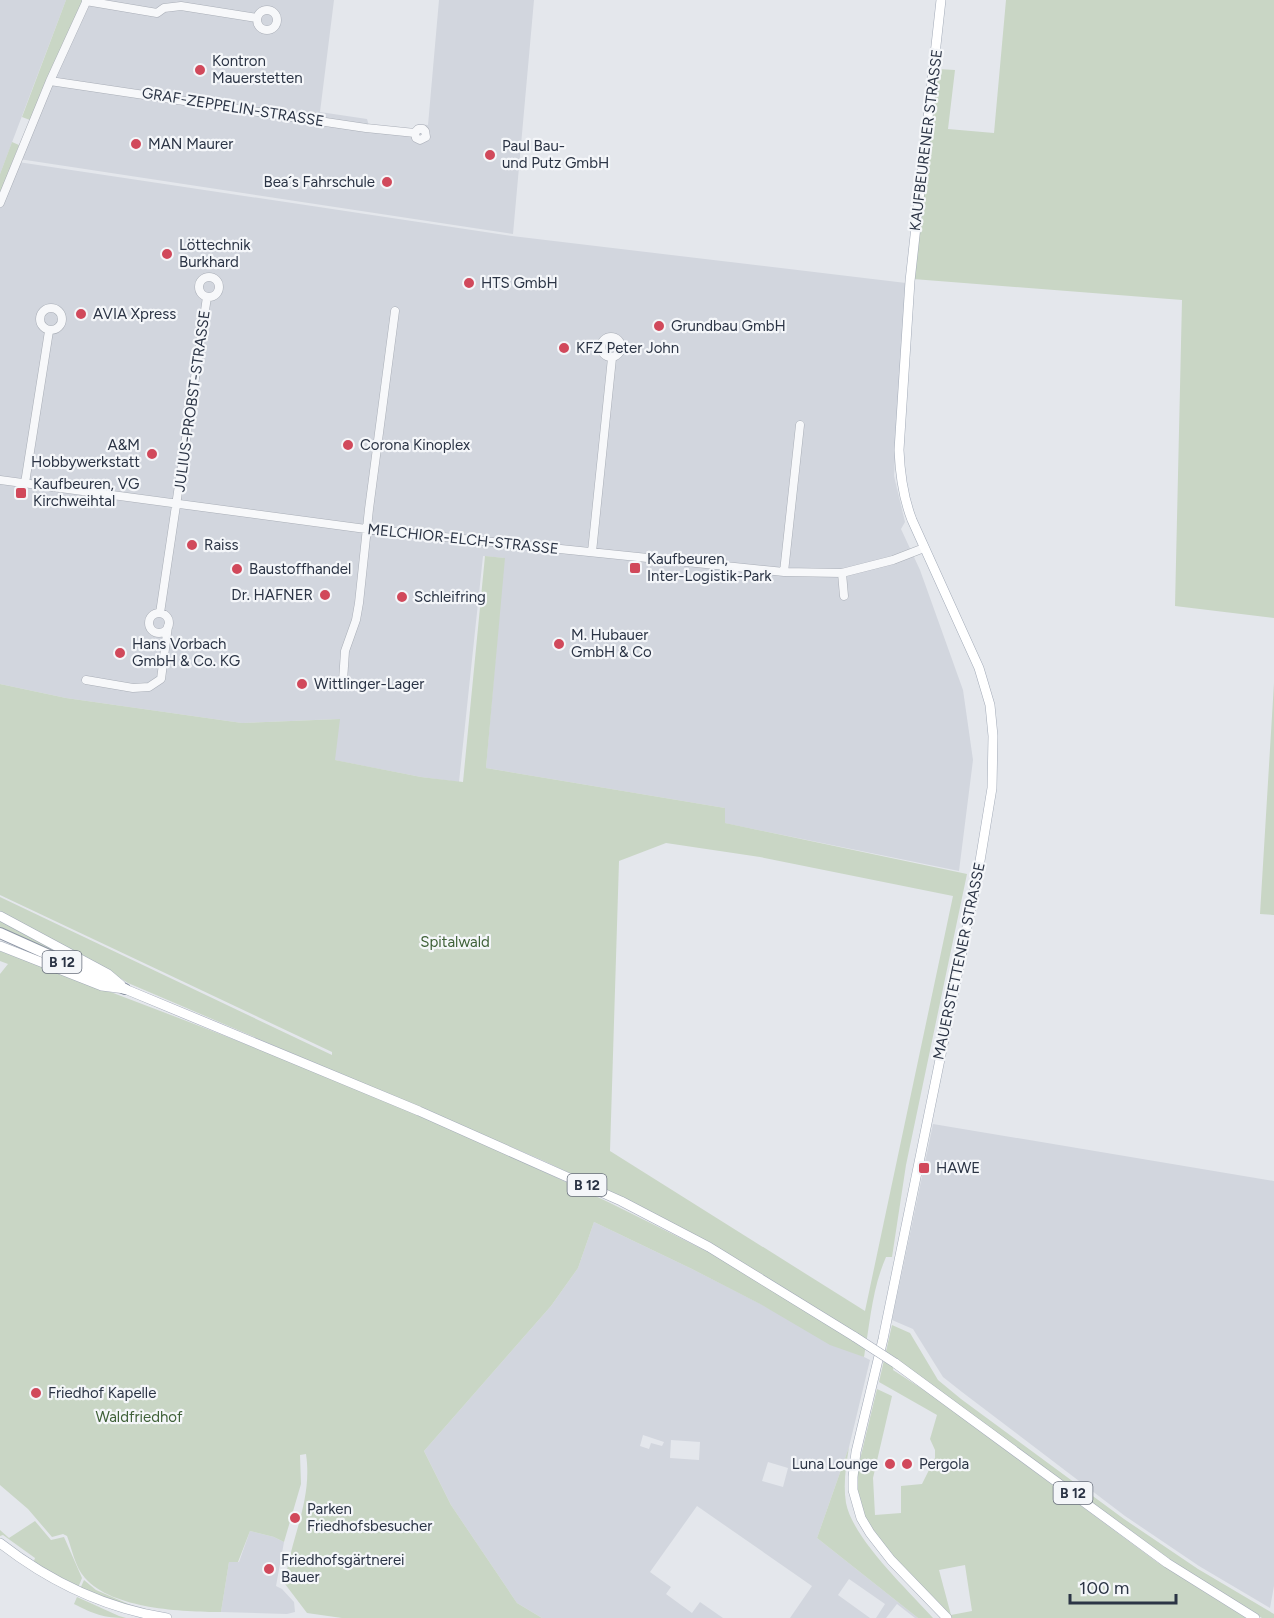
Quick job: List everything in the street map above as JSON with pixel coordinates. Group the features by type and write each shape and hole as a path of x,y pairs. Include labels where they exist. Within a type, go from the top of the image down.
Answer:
{"highway":[{"name":"B 12","path":"0,933 125,989"}],"main road":[{"name":"KAUFBEURENER STRASSE","path":"910,281 941,0"},
{"name":"MAUERSTETTENER STRASSE","path":"910,281 899,450 905,502 982,677 991,715 992,788 980,862 853,1477 855,1501 870,1533 891,1560 947,1618"},
{"path":"0,916 108,974 125,989"},
{"name":"B 12","path":"0,946 102,986 125,989 440,1120 621,1201 709,1247 895,1363 1167,1563 1255,1618"},
{"path":"0,1544 47,1577 69,1589 112,1606 166,1618"}],"street":[{"path":"0,203 50,81 87,1 157,13 164,8 182,6 257,18"},
{"name":"GRAF-ZEPPELIN-STRASSE","path":"50,81 366,128 415,133"},
{"name":"JULIUS-PROBST-STRASSE","path":"160,613 207,297"},
{"path":"343,681 345,651 356,620 359,603 366,529 395,311"},
{"path":"25,483 49,331"},
{"path":"592,552 612,358"},
{"path":"784,572 800,425"},
{"name":"MELCHIOR-ELCH-STRASSE","path":"0,480 366,529 784,572 842,573 893,560 924,548"},
{"path":"842,573 844,596"},
{"path":"86,680 133,688 149,687 161,678 168,626 167,616 160,613 150,618 150,627 155,632 161,632 168,626"}],"shaded area":[{"path":"0,0 66,0 0,174"},
{"path":"91,0 334,0 320,112 367,119 369,126 413,132 418,124 428,125 439,0 534,0 513,234 19,159"},
{"path":"18,162 512,236 906,283 894,476 905,522 901,529 920,570 963,690 973,760 959,871 724,823 725,808 486,768 504,558 483,556 459,782 334,760 339,719 242,723 66,698 0,684 0,208"},
{"path":"933,1124 1274,1181 1274,1586 1270,1608 1199,1566 1125,1516 962,1392 943,1377 913,1329 892,1320"},
{"path":"594,1222 870,1360 849,1447 817,1538 918,1618 897,1604 886,1618 876,1618 885,1604 849,1579 838,1595 870,1618 790,1618 812,1586 697,1506 650,1572 671,1587 666,1594 692,1613 700,1602 723,1618 542,1618 517,1603 451,1505 424,1451 551,1306 578,1268","holes":["643,1435 664,1442 662,1446 651,1443 649,1449 640,1446","671,1440 700,1442 699,1460 670,1458","768,1462 788,1468 783,1487 762,1481"]},
{"path":"250,1531 284,1542 276,1586 294,1602 295,1612 287,1614 221,1612 229,1562 239,1562"}],"green space":[{"path":"66,0 83,0 30,120 22,117"},
{"path":"1006,0 1274,0 1274,618 1175,606 1182,300 913,279 938,69 955,70 948,129 994,133"},
{"path":"12,142 19,145 0,194 0,174"},
{"path":"485,556 505,558 486,768 725,808 725,823 967,874 906,1165 892,1257 886,1257 881,1269 872,1306 864,1357 830,1345 762,1305 594,1222 578,1268 551,1306 424,1451 451,1505 517,1603 542,1618 342,1618 307,1613 285,1584 304,1504 306,1454 300,1455 301,1484 284,1542 250,1531 238,1562 229,1562 221,1612 149,1607 112,1596 97,1588 82,1574 67,1536 63,1534 52,1537 28,1509 0,1485 0,974 8,964 0,961 0,951 359,1090 535,1168 708,1252 622,1198 544,1161 128,983 0,914 0,897 332,1055 332,1052 0,895 0,684 66,698 242,723 340,719 335,760 421,777 463,782","holes":["666,843 760,857 953,896 865,1311 610,1151 619,861"]},
{"path":"1274,683 1274,915 1260,914"},
{"path":"0,917 82,963 81,966 0,928"},
{"path":"892,1325 910,1333 938,1380 961,1399 1124,1519 1198,1569 1274,1614 1274,1618 1262,1618 1207,1585 896,1359 893,1370 930,1394 1157,1562 1246,1618 950,1618 872,1533 857,1500 856,1476 877,1389 892,1396 873,1478 875,1515 901,1513 901,1486 922,1484 935,1458 935,1450 930,1439 937,1415 879,1382","holes":["965,1565 972,1611 951,1615 939,1570"]},
{"path":"849,1447 845,1489 846,1503 851,1517 870,1548 933,1618 918,1618 817,1538"},
{"path":"35,1521 51,1540 64,1537 82,1578 78,1588 33,1564 35,1558 3,1535 0,1536 0,1530 9,1538"},
{"path":"84,1580 96,1590 133,1608 80,1589"},
{"path":"77,1597 126,1618 99,1615 87,1610 74,1604"}],"place":[{"name":"Kontron Mauerstetten","path":"200,70"},
{"name":"MAN Maurer","path":"136,144"},
{"name":"Paul Bau- und Putz GmbH","path":"490,155"},
{"name":"Bea´s Fahrschule","path":"387,182"},
{"name":"Löttechnik Burkhard","path":"167,254"},
{"name":"HTS GmbH","path":"469,283"},
{"name":"AVIA Xpress","path":"81,314"},
{"name":"Grundbau GmbH","path":"659,326"},
{"name":"KFZ Peter John","path":"564,348"},
{"name":"Corona Kinoplex","path":"348,445"},
{"name":"A&M Hobbywerkstatt","path":"152,454"},
{"name":"Kaufbeuren, VG Kirchweihtal","path":"21,493"},
{"name":"Raiss","path":"192,545"},
{"name":"Kaufbeuren, Inter-Logistik-Park","path":"635,568"},
{"name":"Baustoffhandel","path":"237,569"},
{"name":"Dr. HAFNER","path":"325,595"},
{"name":"Schleifring","path":"402,597"},
{"name":"M. Hubauer GmbH & Co","path":"559,644"},
{"name":"Hans Vorbach GmbH & Co. KG","path":"120,653"},
{"name":"Wittlinger-Lager","path":"302,684"},
{"name":"HAWE","path":"924,1168"},
{"name":"Friedhof Kapelle","path":"36,1393"},
{"name":"Luna Lounge","path":"890,1464"},
{"name":"Pergola","path":"907,1464"},
{"name":"Parken Friedhofsbesucher","path":"295,1518"},
{"name":"Friedhofsgärtnerei Bauer","path":"269,1569"}],"park label":[{"name":"Spitalwald","path":"455,942"},
{"name":"Waldfriedhof","path":"139,1417"}]}
